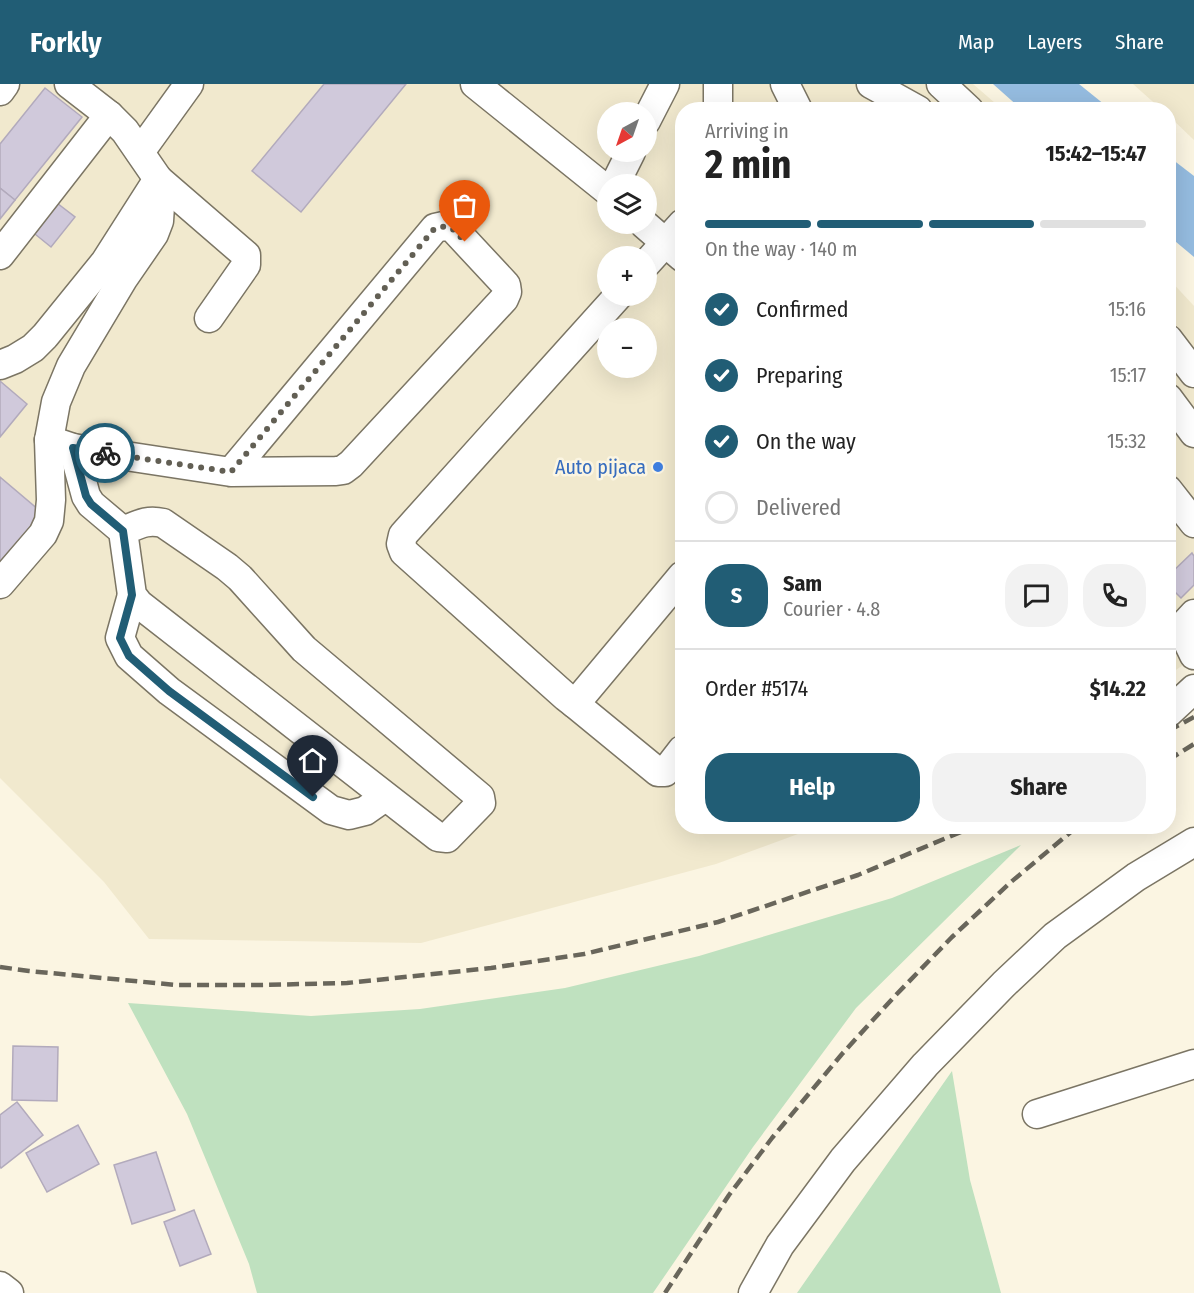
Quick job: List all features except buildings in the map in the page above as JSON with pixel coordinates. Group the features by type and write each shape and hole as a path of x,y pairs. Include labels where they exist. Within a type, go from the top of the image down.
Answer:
{"street":[{"path":"0,91 5,84"},
{"path":"140,152 189,84"},
{"path":"475,84 597,182"},
{"path":"656,102 665,84"},
{"path":"718,84 718,102"},
{"path":"785,84 794,102"},
{"path":"871,84 904,102"},
{"path":"941,84 960,102"},
{"path":"83,88 125,132 158,179 246,255 246,265 209,318"},
{"path":"0,255 109,115"},
{"path":"0,365 33,348 45,336 105,262 158,179"},
{"path":"0,584 43,534 49,521 61,444 56,402 71,366 123,279 154,234 159,221 158,179"},
{"path":"61,444 231,472 343,470 504,299 507,292 506,285 452,227 435,228 231,472"},
{"path":"657,231 675,240"},
{"path":"657,256 675,242"},
{"path":"609,306 404,535 401,544 404,552 575,704 658,772 665,772 675,759"},
{"path":"1176,349 1194,373"},
{"path":"1176,409 1194,433"},
{"path":"61,444 91,504 123,531 132,595 120,638 129,656 169,691 331,810 349,815 365,811 385,796"},
{"path":"1176,500 1194,523"},
{"path":"123,531 146,521 163,523 227,567 240,578 304,649 480,797 481,803 447,838 438,837 140,604 132,595"},
{"path":"575,704 675,584"},
{"path":"1178,623 1194,655"},
{"path":"1176,706 1194,689"},
{"path":"753,1293 780,1245 843,1160 925,1065 1004,984 1055,936 1136,877 1194,842"},
{"path":"1037,1114 1194,1064"},
{"path":"0,1286 9,1293"}],"shaded area":[{"path":"0,84 973,84 994,102 675,102 675,834 798,834 716,864 421,943 149,939 104,882 0,778"},
{"path":"1133,84 1194,84 1194,140 1176,123 1176,102 1153,102"},
{"path":"1176,287 1194,306 1194,657 1176,670"}],"green space":[{"path":"1021,845 856,1008 753,1147 653,1293 257,1293 249,1264 187,1114 128,1003 311,1016 420,1009 565,988 699,956 892,898"},
{"path":"952,1071 970,1180 1001,1293 797,1293"}],"water":[{"path":"993,84 1079,84 1101,102 1013,102"},
{"path":"1176,162 1194,176 1194,257 1176,242"}],"railway":[{"path":"1176,727 1194,717"},
{"path":"1176,755 1194,744"},
{"path":"0,967 176,985 347,983 491,968 584,954 718,922 858,875 956,834"},
{"path":"665,1293 729,1195 772,1138 842,1054 952,937 1011,882 1068,834"}],"way so far":[{"path":"105,453 231,472 435,228 452,227 465,242"}],"place":[{"name":"Auto pijaca","path":"658,467"}],"route":[{"path":"105,453 73,448 86,496 91,504 123,531 132,595 120,638 129,656 169,691 313,797"}]}
